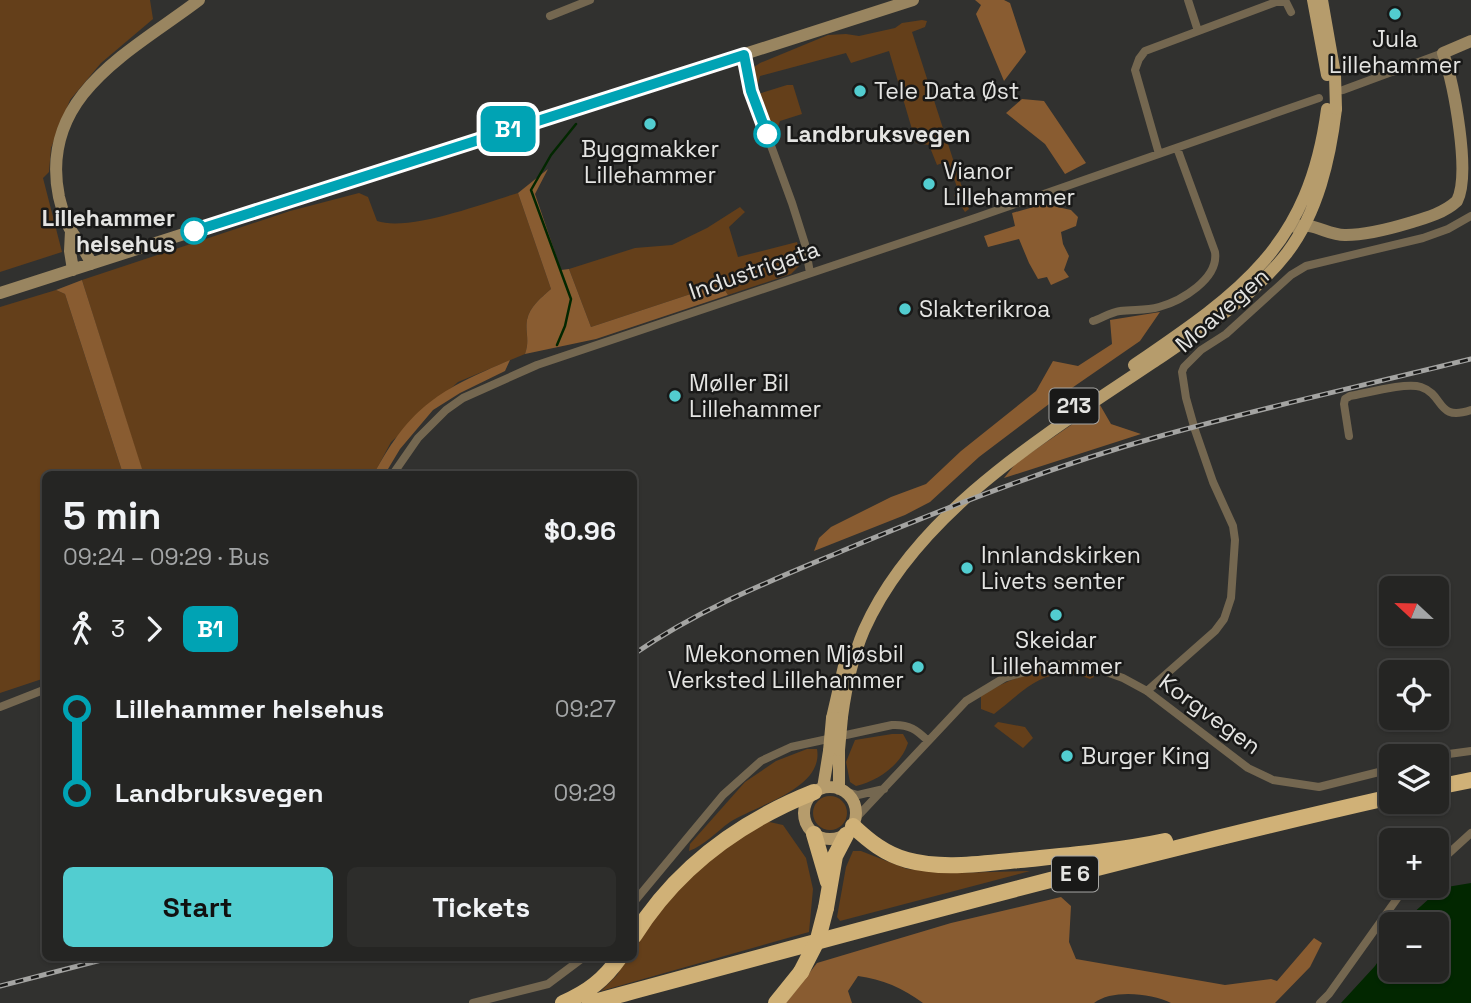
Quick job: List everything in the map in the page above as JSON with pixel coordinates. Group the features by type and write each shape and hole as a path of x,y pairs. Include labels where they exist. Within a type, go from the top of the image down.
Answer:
{"highway":[{"path":"1449,785 1471,780"},
{"path":"637,932 668,890 703,856 743,826 818,790"},
{"name":"E 6","path":"590,1003 1085,871 1379,800"},
{"path":"776,1003 801,972 818,939 839,846 851,826 874,845 904,859 937,865 968,864 1115,850 1309,809 1332,806 1346,808"},
{"path":"814,834 829,885"},
{"path":"629,1003 764,965 786,957 805,944"},
{"path":"563,1003 589,991 617,961"}],"main road":[{"path":"91,264 71,231 59,196 58,144 72,107 102,73 199,0"},
{"path":"0,293 913,0"},
{"name":"213","path":"1312,0 1331,75"},
{"name":"213","path":"851,826 854,802 841,790 834,751 837,718 868,622 894,579 936,528 1006,464 1230,309 1273,268 1291,235 1322,146 1331,75 1322,0"},
{"path":"1291,235 1338,235 1376,231 1434,216 1457,202 1468,180 1470,163 1458,103 1443,53 1471,41"},
{"name":"213","path":"1306,222 1322,180 1330,148 1327,105"},
{"path":"1291,235 1306,222 1338,235"},
{"path":"71,231 73,270"},
{"name":"213","path":"814,834 807,826 805,806 818,790 834,751"},
{"path":"818,790 841,790"},
{"path":"814,834 827,840 851,826"}],"street":[{"path":"550,16 590,0"},
{"path":"1188,0 1198,31"},
{"path":"1159,154 1135,70 1145,51 1276,2 1286,2 1291,12"},
{"path":"1343,90 1443,53"},
{"path":"744,55 751,91 792,203 805,244 810,273"},
{"name":"Industrigata","path":"395,471 418,438 446,410 499,380 537,365 1177,148 1327,105"},
{"path":"1093,321 1119,311 1165,305 1201,283 1215,265 1215,252 1177,148"},
{"name":"Moavegen","path":"1147,691 1214,631 1224,619 1231,598 1235,540 1233,526 1213,482 1193,424 1182,372 1186,363 1226,334 1291,275 1307,266 1423,238 1448,229 1471,216"},
{"path":"1349,436 1344,404 1345,399 1350,396 1418,387 1425,389 1448,412 1458,414 1471,410"},
{"name":"Korgvegen","path":"851,826 947,720 987,687 1004,678 1049,665 1084,664 1123,678 1147,691 1248,768 1273,780 1319,787 1379,772"},
{"path":"0,706 42,691"},
{"path":"637,897 723,795 748,771 774,754 809,742 892,725 914,728 928,741"},
{"path":"1449,754 1471,751"},
{"path":"841,790 858,795 884,789"},
{"path":"1449,853 1471,833"},
{"path":"1320,1003 1397,898"},
{"path":"474,1003 548,984 579,961"}],"shaded area":[{"path":"0,0 150,0 153,19 101,63 70,100 51,148 49,172 43,178 62,252 0,272"},
{"path":"975,0 1004,0 1010,3 1026,52 1004,81 976,14 981,5"},
{"path":"927,21 925,27 912,32 969,209 965,212 954,195 959,193 948,161 937,165 929,145 916,143 889,51 851,63 846,53 760,76 758,84 751,77 754,67 760,63 828,35 859,36"},
{"path":"793,85 802,114 780,121 775,135 770,133 757,98 758,94"},
{"path":"1022,99 1044,101 1086,163 1065,174 1045,144 1006,113"},
{"path":"548,169 535,194 561,270 569,269 591,327 721,284 728,295 596,339 525,354 528,315 551,289 518,193"},
{"path":"359,193 368,197 377,221 408,223 447,215 518,193 551,289 528,315 525,354 458,382 391,442 376,471 142,471 82,280 290,211"},
{"path":"1044,204 1071,210 1078,217 1076,226 1061,232 1069,256 1064,270 1069,277 1051,285 1047,277 1038,279 1019,239 988,247 984,236 1015,226 1012,213"},
{"path":"740,207 745,212 729,227 738,257 797,242 799,266 791,274 728,295 721,284 591,327 569,269 635,248 672,245 707,228"},
{"path":"82,280 142,471 122,471 65,294 56,290"},
{"path":"56,290 65,294 122,471 42,471 42,679 0,693 0,307"},
{"path":"1160,312 1140,341 1053,401 979,457 930,502 905,515 814,551 819,538 831,527 891,497 926,484 961,451 1036,391 1053,361 1078,366 1112,344 1110,320"},
{"path":"510,360 505,371 433,410 400,449 387,471 376,471 401,431 415,416 430,402 464,381"},
{"path":"1100,405 1111,424 1141,434 1004,478 1016,463"},
{"path":"1069,667 1090,669 1094,677 1090,679 1061,674 1049,676 1027,688 994,714 981,709 981,696 1002,684 1034,673"},
{"path":"998,722 1025,727 1033,738 1023,748 994,726"},
{"path":"903,734 908,743 894,765 864,784 856,786 850,782 846,762 855,740"},
{"path":"807,749 817,749 816,763 810,775 799,785 730,822 689,851 690,844 745,782 776,761"},
{"path":"830,796 842,801 847,813 842,825 830,830 818,825 813,813 818,801"},
{"path":"765,821 783,825 806,858 813,889 809,932 601,991 617,975 626,961 637,961 637,945 643,931 666,901 727,844"},
{"path":"853,851 861,851 907,869 953,873 1030,871 840,921 837,917 846,867"},
{"path":"1471,883 1471,1003 1341,1003 1379,960 1379,982 1449,982 1449,912 1414,912 1430,898 1449,898 1449,887"},
{"path":"1061,897 1071,906 1069,942 1076,959 1225,985 1271,979 1277,981 1314,938 1322,943 1310,967 1275,1003 1171,1003 1153,997 1121,994 1094,1003 923,1003 892,985 858,976 848,991 852,1003 786,1003 817,963 951,923"}],"waterway":[{"path":"557,345 565,326 571,299 531,190 551,155 576,124"}],"railway":[{"path":"637,652 684,623 761,585 920,519 1037,475 1196,426 1471,359"},
{"path":"0,986 97,961"}],"bus line":[{"name":"B1","path":"194,231 744,55 751,91 767,134"}],"place":[{"name":"Jula Lillehammer","path":"1395,14"},
{"name":"Tele Data Øst","path":"860,91"},
{"name":"Byggmakker Lillehammer","path":"650,124"},
{"name":"Landbruksvegen","path":"767,134"},
{"name":"Vianor Lillehammer","path":"929,184"},
{"name":"Lillehammer helsehus","path":"194,231"},
{"name":"Slakterikroa","path":"905,309"},
{"name":"Møller Bil Lillehammer","path":"675,396"},
{"name":"Innlandskirken Livets senter","path":"967,568"},
{"name":"Skeidar Lillehammer","path":"1056,615"},
{"name":"Mekonomen Mjøsbil Verksted Lillehammer","path":"918,667"},
{"name":"Burger King","path":"1067,756"}]}
